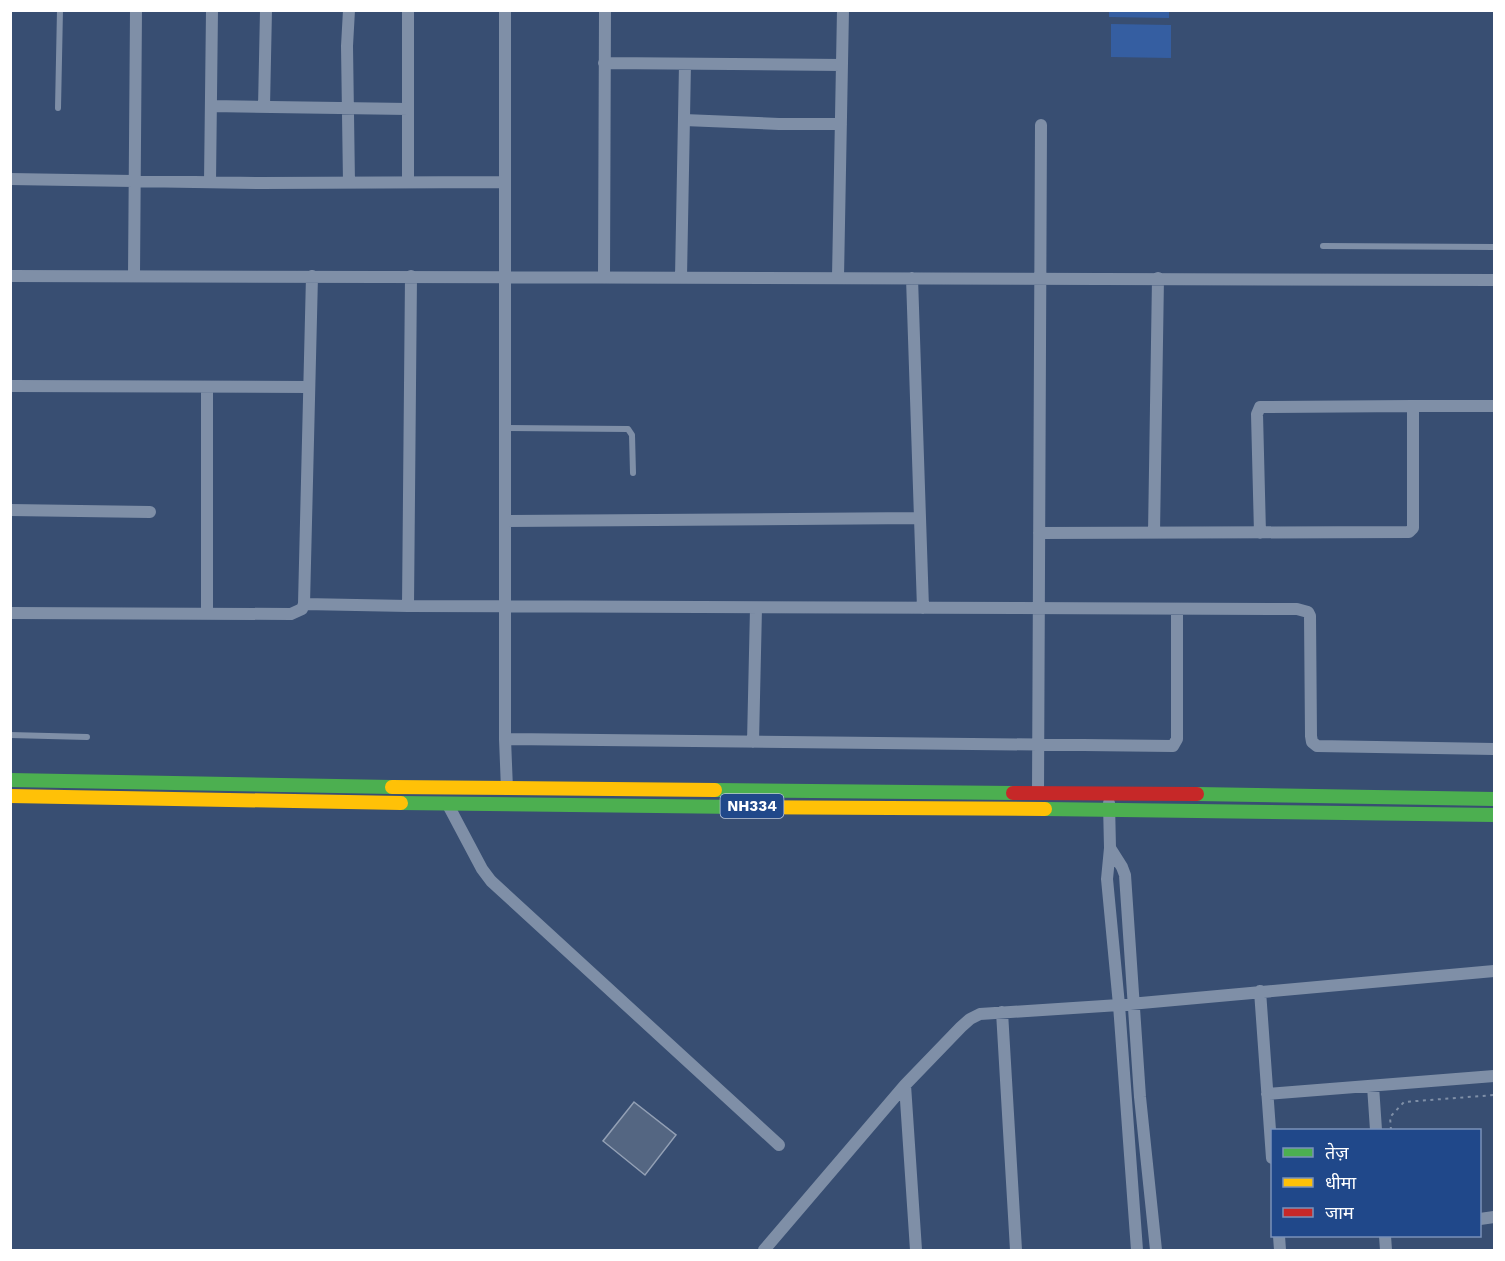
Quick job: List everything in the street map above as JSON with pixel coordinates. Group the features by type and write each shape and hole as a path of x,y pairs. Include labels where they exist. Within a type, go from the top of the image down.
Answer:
{"highway":[{"name":"NH334","path":"10,780 507,789 1494,799"},
{"name":"NH334","path":"10,796 519,805 1494,815"}],"street":[{"path":"134,275 136,10"},
{"path":"210,182 212,10"},
{"path":"264,107 266,10"},
{"path":"349,10 349,183"},
{"path":"408,10 408,182"},
{"path":"505,10 505,739 507,789"},
{"path":"604,10 604,276"},
{"path":"838,278 843,10"},
{"path":"604,63 842,65"},
{"path":"681,277 685,64"},
{"path":"211,106 408,109"},
{"path":"684,120 841,124"},
{"path":"1038,793 1041,125"},
{"path":"10,179 349,183 505,182"},
{"path":"10,276 1494,280"},
{"path":"10,613 291,614 302,609 304,604 312,276"},
{"path":"408,606 411,276"},
{"path":"912,278 922,608"},
{"path":"1154,533 1158,279"},
{"path":"10,386 309,387"},
{"path":"207,387 207,613"},
{"path":"1039,533 1412,531 1413,406"},
{"path":"1260,532 1257,414 1260,407 1494,406"},
{"path":"10,510 150,512"},
{"path":"505,521 920,518"},
{"path":"304,604 505,607 1297,609 1308,612 1310,616 1311,736 1312,742 1317,746 1494,749"},
{"path":"753,742 756,608"},
{"path":"505,739 1173,746 1177,739 1178,609"},
{"path":"1109,794 1110,848 1107,879 1119,1005 1137,1251"},
{"path":"447,803 482,869 491,881 778,1145"},
{"path":"1110,848 1125,875 1140,1097 1156,1251"},
{"path":"764,1251 905,1085 970,1019 980,1014 1119,1005 1494,971"},
{"path":"1260,991 1271,1145"},
{"path":"1002,1012 1016,1251"},
{"path":"1267,1094 1494,1076"},
{"path":"905,1085 916,1251"},
{"path":"1373,1086 1376,1129"}],"lane":[{"path":"58,108 60,10"},
{"path":"1323,246 1494,247"},
{"path":"505,428 631,430 633,473"},
{"path":"10,735 87,737"}],"path":[{"path":"1391,1129 1390,1117 1404,1102 1494,1095"}],"shaded area":[{"path":"1109,11 1169,11 1169,18 1109,17"},
{"path":"1111,24 1171,25 1171,58 1111,57"}],"building":[{"path":"634,1102 676,1135 645,1175 603,1141"}],"traffic: fast":[{"path":"10,780 392,787"},
{"path":"715,790 1013,793"},
{"path":"1197,794 1494,799"},
{"path":"401,803 740,807"},
{"path":"1045,809 1494,815"}],"traffic: slow":[{"path":"392,787 715,790"},
{"path":"10,796 401,803"},
{"path":"740,807 1045,809"}],"traffic: jam":[{"path":"1013,793 1197,794"}]}
